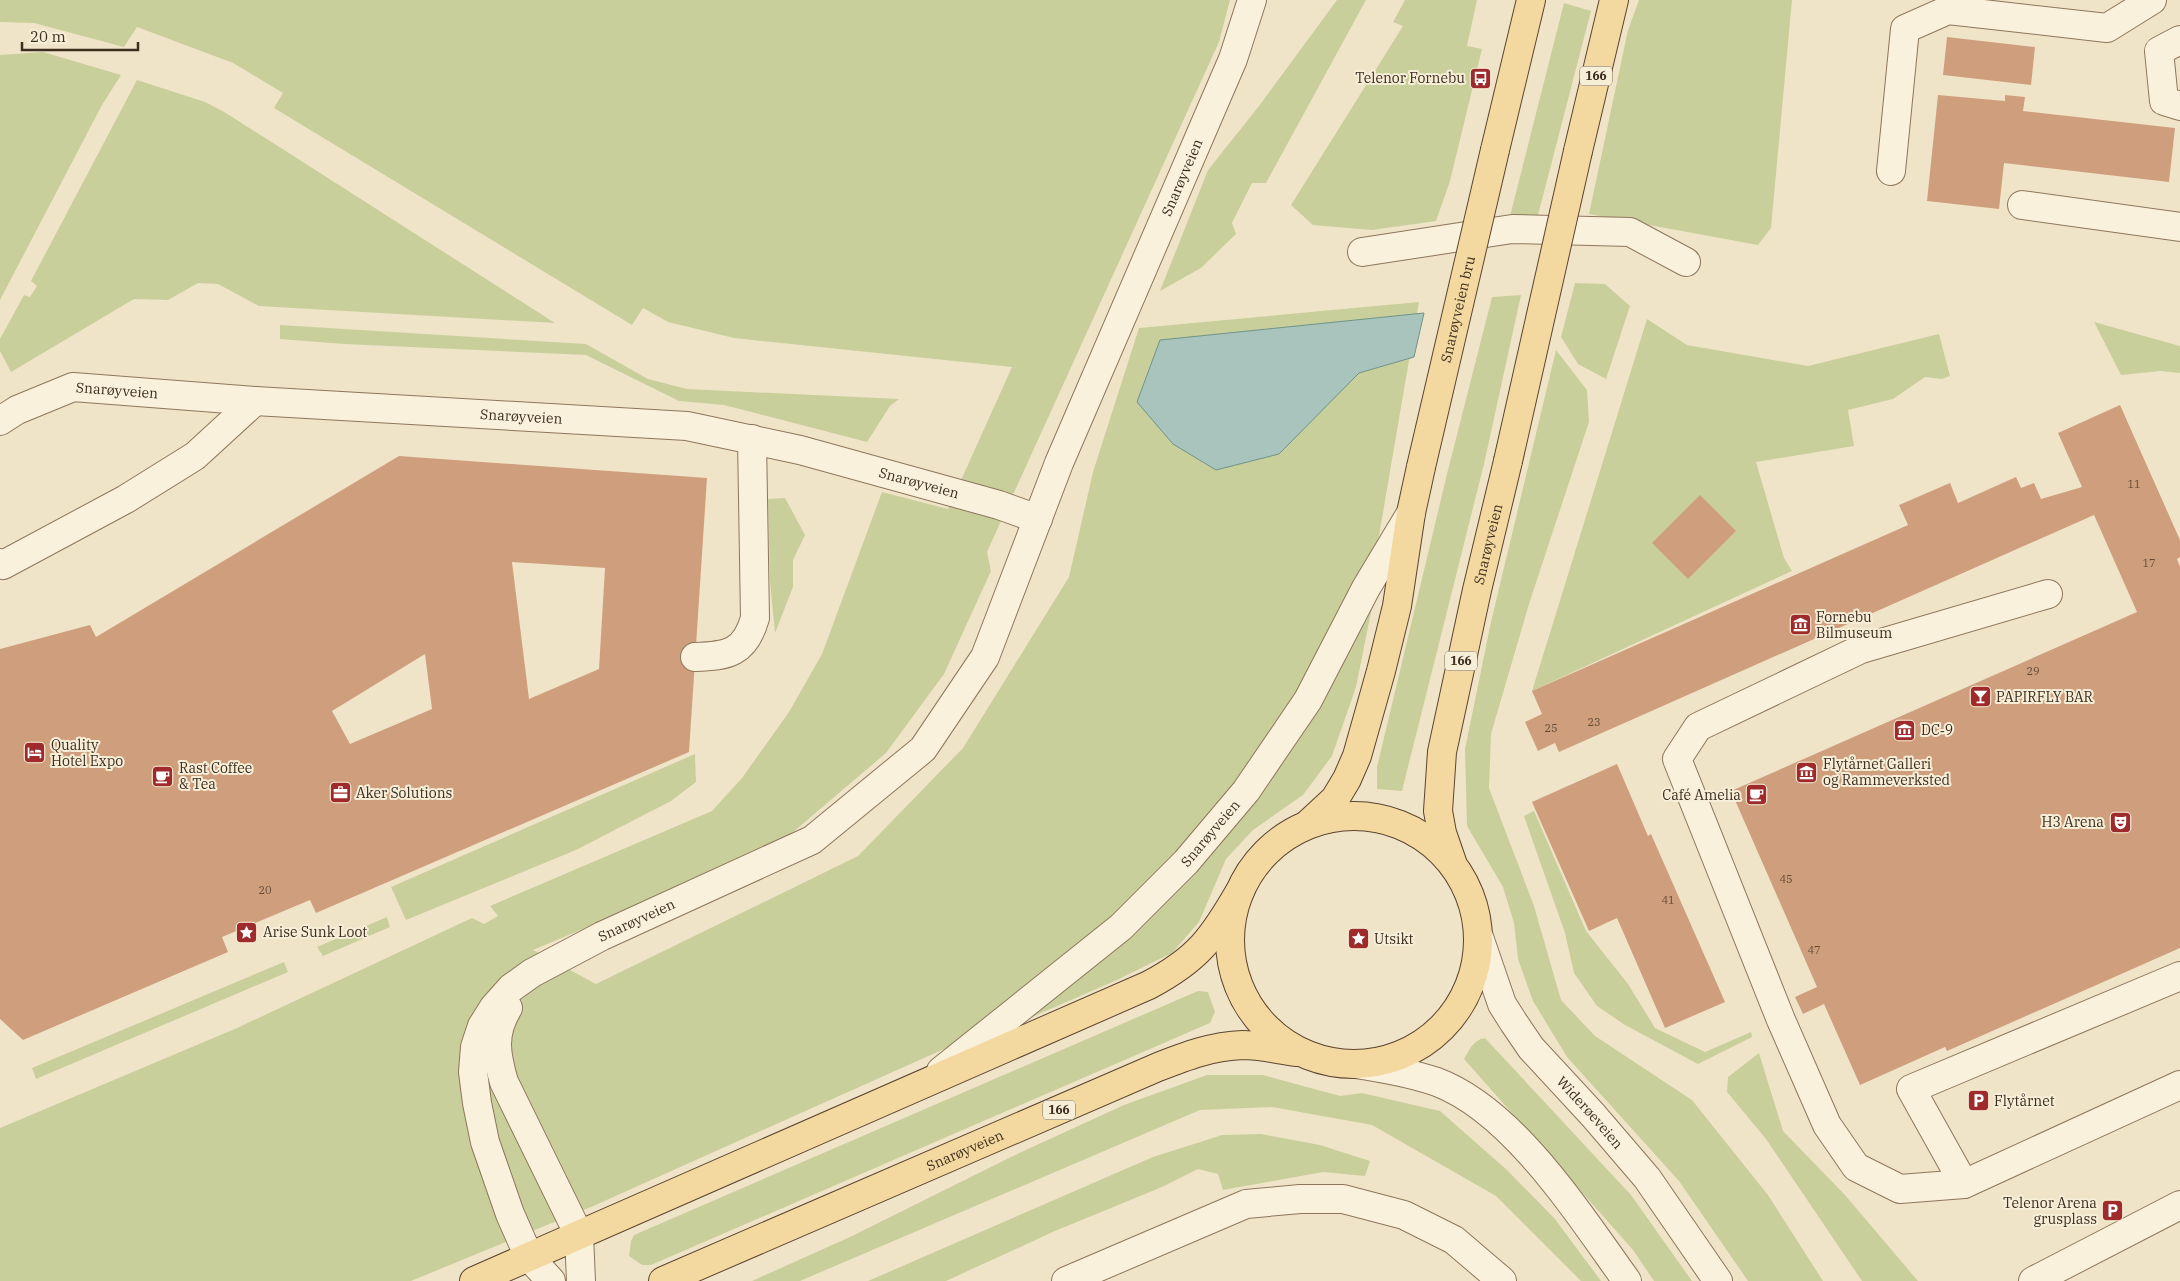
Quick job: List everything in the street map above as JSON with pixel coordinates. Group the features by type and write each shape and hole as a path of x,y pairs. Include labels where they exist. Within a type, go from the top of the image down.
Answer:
{"main road":[{"name":"Snarøyveien bru","path":"1421,467 1531,0"},
{"name":"Snarøyveien","path":"1452,863 1442,833 1438,811 1442,752 1476,590 1508,461 1614,0"},
{"name":"Snarøyveien","path":"1306,825 1335,798 1347,779 1357,756 1382,671 1398,606 1411,513 1421,467"},
{"name":"166","path":"1370,816 1401,825 1429,841 1452,863 1466,886 1476,911 1479,937 1476,965 1468,992 1453,1016 1433,1036 1410,1052 1384,1061 1355,1064 1320,1059 1303,1053 1280,1039 1260,1020 1244,997 1234,971 1230,944 1232,918 1240,891 1252,870 1267,852 1286,836 1306,825 1338,817 1370,816"},
{"name":"Snarøyveien","path":"474,1281 1176,972 1208,940 1223,920 1240,891"},
{"name":"Snarøyveien","path":"663,1281 1158,1067 1197,1052 1221,1046 1245,1045 1303,1053"}],"street":[{"name":"Snarøyveien","path":"560,957 812,840 923,749 985,657 1059,463 1233,59 1252,0"},
{"path":"1891,171 1905,29 1948,10 2107,28 2152,0"},
{"path":"2180,40 2159,51 2164,101 2180,106"},
{"path":"2022,205 2180,227"},
{"path":"1362,252 1512,229 1630,232 1686,262"},
{"name":"Snarøyveien","path":"0,421 17,410 73,387 255,401 687,426 800,450 998,505 1038,519"},
{"path":"0,563 3,565 126,499 188,461 255,401"},
{"path":"695,657 717,656 733,652 744,643 751,633 755,618 752,440"},
{"name":"Snarøyveien","path":"926,1083 1121,927 1186,862 1246,792 1308,700 1366,588 1411,513"},
{"path":"2048,594 1861,649 1698,726 1677,759 1781,1020 1827,1125 1856,1167 1900,1189 1964,1184 2180,1085"},
{"name":"Widerøeveien","path":"1479,937 1502,1004 1531,1048 1594,1115 1647,1178 1718,1281"},
{"path":"560,957 533,978 512,1002 502,1018 497,1036 496,1055 504,1082 578,1235 581,1281"},
{"path":"551,1281 529,1257 510,1214 485,1142 473,1072 475,1047 482,1026 494,1007 511,988 560,957"},
{"path":"1964,1184 1911,1089 2180,976"},
{"path":"1355,1064 1398,1071 1438,1083 1468,1098 1495,1119 1545,1170 1627,1281"},
{"path":"1066,1281 1246,1204 1300,1199 1343,1199 1404,1215 1454,1240 1502,1281"},
{"path":"2033,1281 2180,1205"}],"green space":[{"path":"0,0 1230,0 1219,42 987,552 991,571 944,674 886,753 792,833 671,892 533,950 596,984 858,856 963,748 1069,577 1093,472 1139,328 1419,302 1367,606 1375,592 1356,687 1332,756 1303,795 1253,830 1226,859 1199,922 1172,953 1117,980 1016,1024 1020,1015 591,1207 411,1281 0,1281 0,1128 237,1028 472,918 484,924 498,916 490,906 712,811 742,778 789,712 822,654 882,492 948,509 1012,367 734,338 668,322 643,308 632,325 274,108 283,93 233,63 137,27 124,47 34,23 0,22"},
{"path":"1337,0 1366,0 1266,183 1252,183 1232,223 1236,234 1201,268 1160,291 1208,170 1259,106"},
{"path":"1405,0 1477,0 1467,46 1482,49 1450,181 1436,221 1372,230 1313,225 1291,205 1403,26 1393,22"},
{"path":"1639,0 1792,0 1771,228 1758,245 1589,214 1628,30"},
{"path":"1564,3 1591,11 1537,219 1509,220"},
{"path":"43,52 121,75 102,105 0,300 0,55"},
{"path":"137,80 205,102 226,113 555,323 259,306 218,284 198,283 168,300 134,299 11,372 0,351 0,339 24,295 30,297 37,286 31,281"},
{"path":"1575,283 1605,284 1630,306 1606,379 1578,364 1561,337"},
{"path":"1521,295 1484,464 1402,791 1377,789 1377,767 1447,474 1492,297"},
{"path":"1647,319 1687,345 1808,366 1939,334 1950,376 1942,379 1925,377 1893,399 1848,410 1854,446 1756,462 1784,558 1792,571 1532,691"},
{"path":"2094,322 2180,346 2180,373 2161,371 2121,375"},
{"path":"280,325 586,344 648,379 687,389 899,399 890,406 867,442 724,405 679,401 586,355 344,344 280,339"},
{"path":"1556,350 1587,390 1589,422 1529,604 1491,734 1489,788 1534,906 1561,1000 1595,1036 1692,1100 1768,1195 1823,1281 1748,1281 1679,1181 1567,1057 1533,1001 1518,959 1514,923 1503,887 1467,826 1465,749 1491,622"},
{"path":"785,498 805,535 793,560 793,587 775,633 770,581 768,499"},
{"path":"695,754 696,782 671,801 576,850 406,920 391,887"},
{"path":"1534,811 1586,931 1628,984 1655,1028 1705,1052 1751,1032 1752,1037 1698,1064 1625,1025 1597,1006 1574,973 1565,933 1524,816"},
{"path":"387,917 390,927 323,956 317,947"},
{"path":"284,962 288,972 36,1079 32,1068"},
{"path":"1198,991 1208,992 1215,1012 1210,1023 651,1265 642,1265 629,1256 631,1241 634,1235"},
{"path":"1485,1038 1631,1195 1692,1281 1654,1281 1633,1250 1464,1059 1475,1043"},
{"path":"1759,1053 1783,1131 1845,1195 1918,1281 1862,1281 1766,1139 1727,1092 1728,1077"},
{"path":"1207,1075 1263,1075 1340,1096 1362,1093 1440,1111 1507,1170 1555,1219 1601,1281 1581,1281 1496,1196 1372,1125 1272,1107 1200,1110 800,1281 752,1281 850,1237 1013,1156 1124,1105"},
{"path":"1261,1134 1320,1145 1370,1161 1365,1176 1323,1172 1223,1190 1218,1174 1198,1169 1162,1187 1055,1231 946,1281 868,1281 1153,1157 1222,1135"}],"water":[{"path":"1424,313 1414,357 1359,373 1279,454 1216,470 1173,444 1137,402 1160,340"}],"building":[{"path":"1947,37 2035,47 2031,85 1943,75"},
{"path":"1938,95 2005,101 2005,95 2025,97 2023,111 2175,128 2169,182 2004,163 1999,209 1927,201"},
{"path":"2120,405 2180,540 2180,557 2177,559 2180,567 2180,948 1947,1051 1945,1047 1860,1085 1824,1004 1803,1014 1795,997 1817,987 1731,791 2137,612 2094,515 1559,752 1555,743 1538,751 1525,722 1542,714 1532,691 1908,525 1899,505 1950,483 1958,503 2016,477 2021,488 2034,483 2041,499 2082,487 2058,433"},
{"path":"399,456 707,478 689,752 316,913 310,900 222,937 228,952 23,1040 0,1019 0,649 90,625 96,637","holes":["512,562 605,568 599,669 529,699","425,654 432,709 350,744 332,711"]},
{"path":"1700,495 1736,531 1688,579 1652,543"},
{"path":"1617,764 1648,836 1651,834 1725,1002 1665,1028 1617,918 1589,931 1532,802"}],"place":[{"name":"Telenor Fornebu","path":"1481,78"},
{"name":"Fornebu Bilmuseum","path":"1800,625"},
{"name":"PAPIRFLY BAR","path":"1980,697"},
{"name":"DC‑9","path":"1905,730"},
{"name":"Quality Hotel Expo","path":"35,753"},
{"name":"Flytårnet Galleri og Rammeverksted","path":"1807,772"},
{"name":"Rast Coffee & Tea","path":"163,776"},
{"name":"Aker Solutions","path":"340,793"},
{"name":"Café Amelia","path":"1757,795"},
{"name":"H3 Arena","path":"2120,822"},
{"name":"Arise Sunk Loot","path":"247,932"},
{"name":"Utsikt","path":"1358,939"},
{"name":"Flytårnet","path":"1978,1101"},
{"name":"Telenor Arena grusplass","path":"2113,1211"}]}
